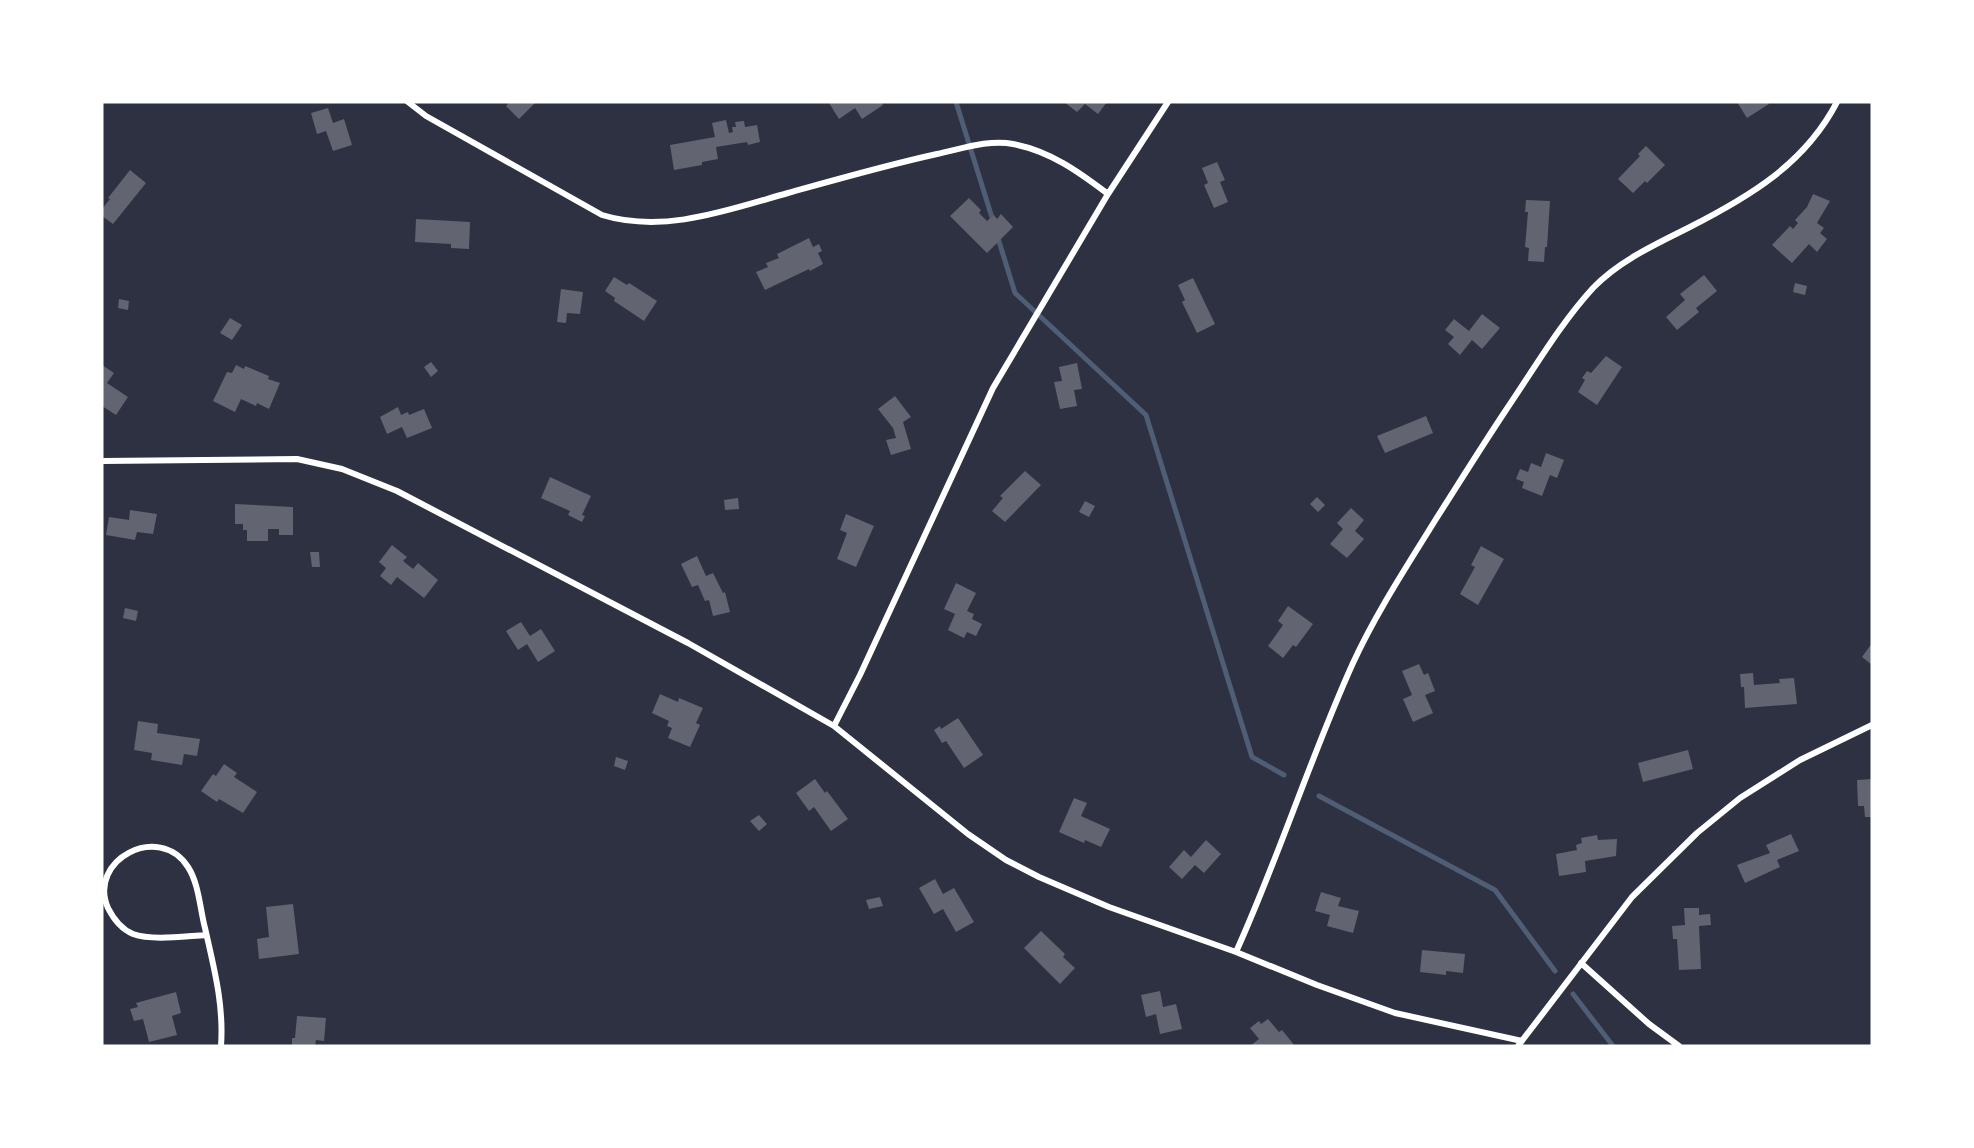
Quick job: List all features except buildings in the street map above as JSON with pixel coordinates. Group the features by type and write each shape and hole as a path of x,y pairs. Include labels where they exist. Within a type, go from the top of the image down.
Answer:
{"street":[{"path":"408,102 435,122 602,216 640,224 675,221 721,212 880,168 993,142 1011,143 1054,157 1081,173 1108,194"},
{"path":"834,726 860,675 993,388 1108,194 1168,102"},
{"path":"1236,952 1266,886 1292,814 1354,662 1401,575 1496,424 1564,324 1593,289 1623,265 1650,247 1727,208 1782,172 1809,144 1837,102"},
{"path":"102,461 297,459 342,469 397,491 688,643 834,726 968,834 1005,860 1039,877 1109,907 1236,952 1395,1013 1520,1043 1632,897 1697,833 1740,798 1800,760 1872,725"},
{"path":"206,935 149,937 122,928 112,917 106,903 105,887 109,872 118,859 131,850 147,846 162,848 176,855 187,866 194,879 220,994 222,1029 220,1046"},
{"path":"1581,963 1649,1024 1679,1046"}],"waterway":[{"path":"956,102 994,224"},
{"path":"997,235 1015,293 1146,415 1252,757 1284,775"},
{"path":"1319,796 1495,890 1555,971"},
{"path":"1573,994 1613,1046"}]}
